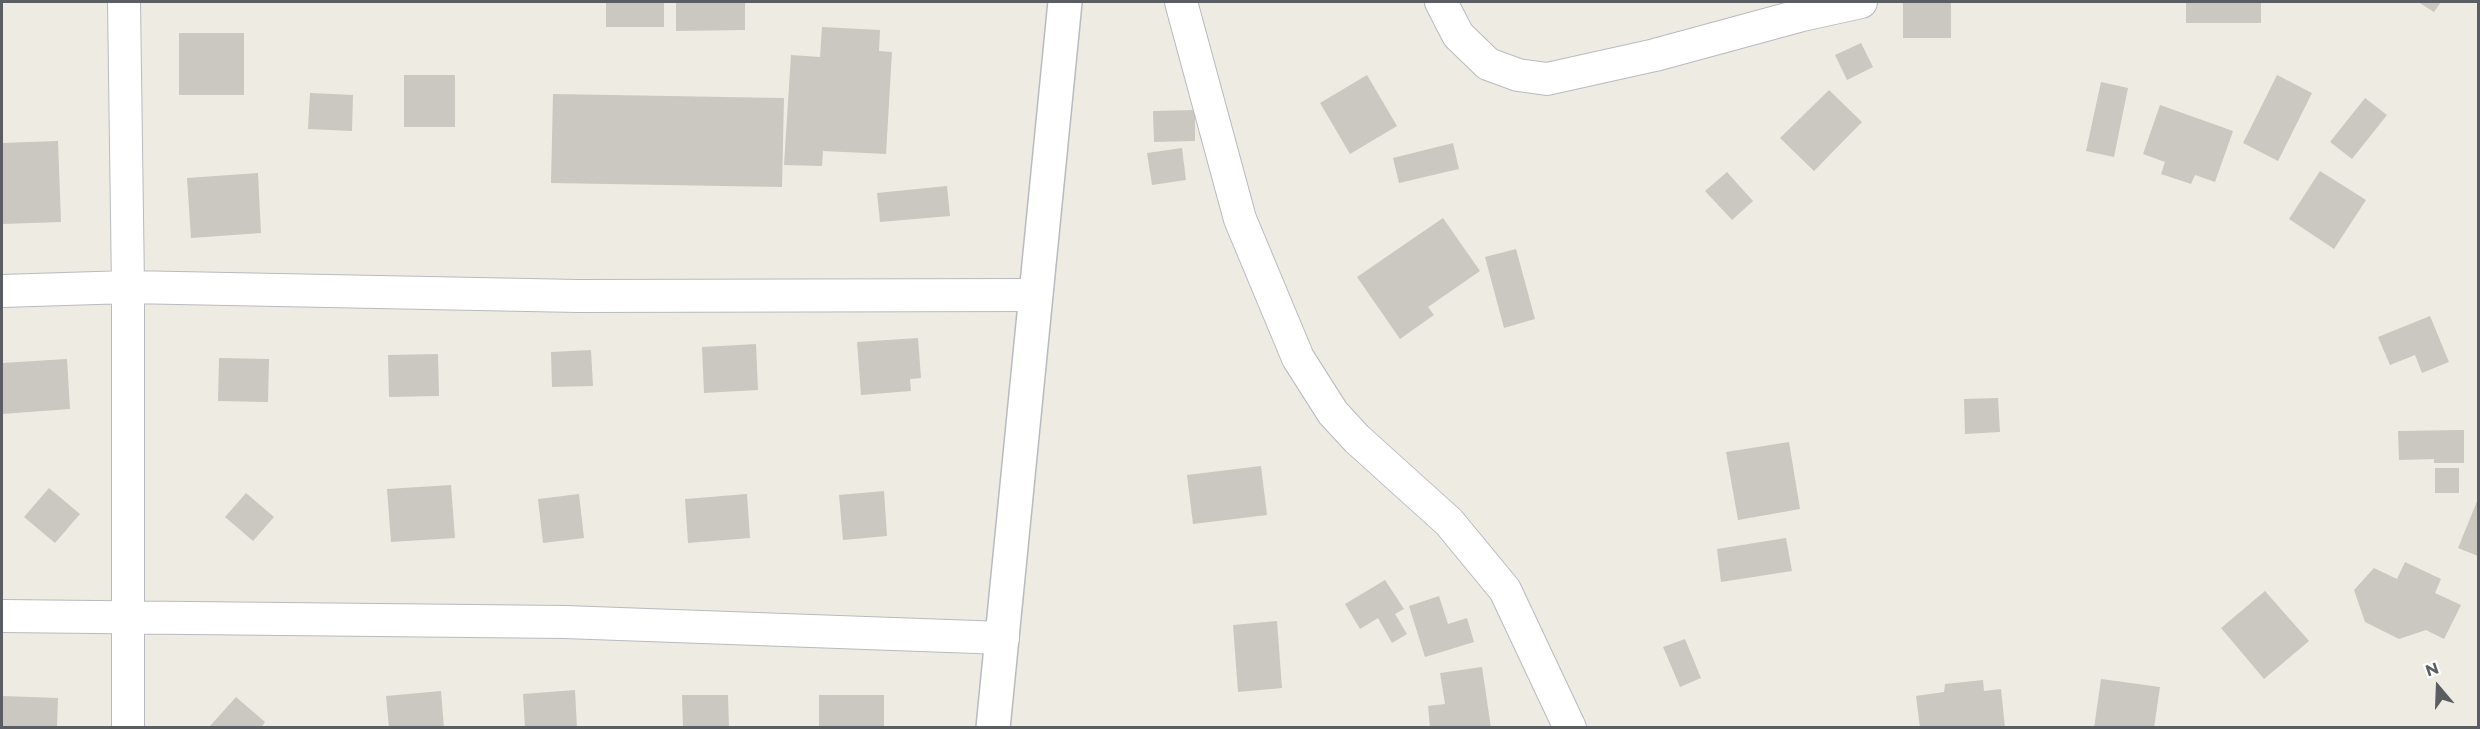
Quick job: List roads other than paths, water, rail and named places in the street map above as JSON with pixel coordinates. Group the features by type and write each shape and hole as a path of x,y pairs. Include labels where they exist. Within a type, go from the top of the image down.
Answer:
{"street":[{"path":"124,2 128,287 128,728"},
{"path":"993,728 1065,2"},
{"path":"1181,2 1240,219 1298,358 1333,413 1357,439 1449,522 1506,590 1570,728"},
{"path":"1441,2 1458,35 1488,64 1518,75 1547,79 1655,55 1802,15 1861,2"},
{"path":"2,291 128,287 578,296 1035,295"},
{"path":"2,616 565,622 1003,638"}]}
